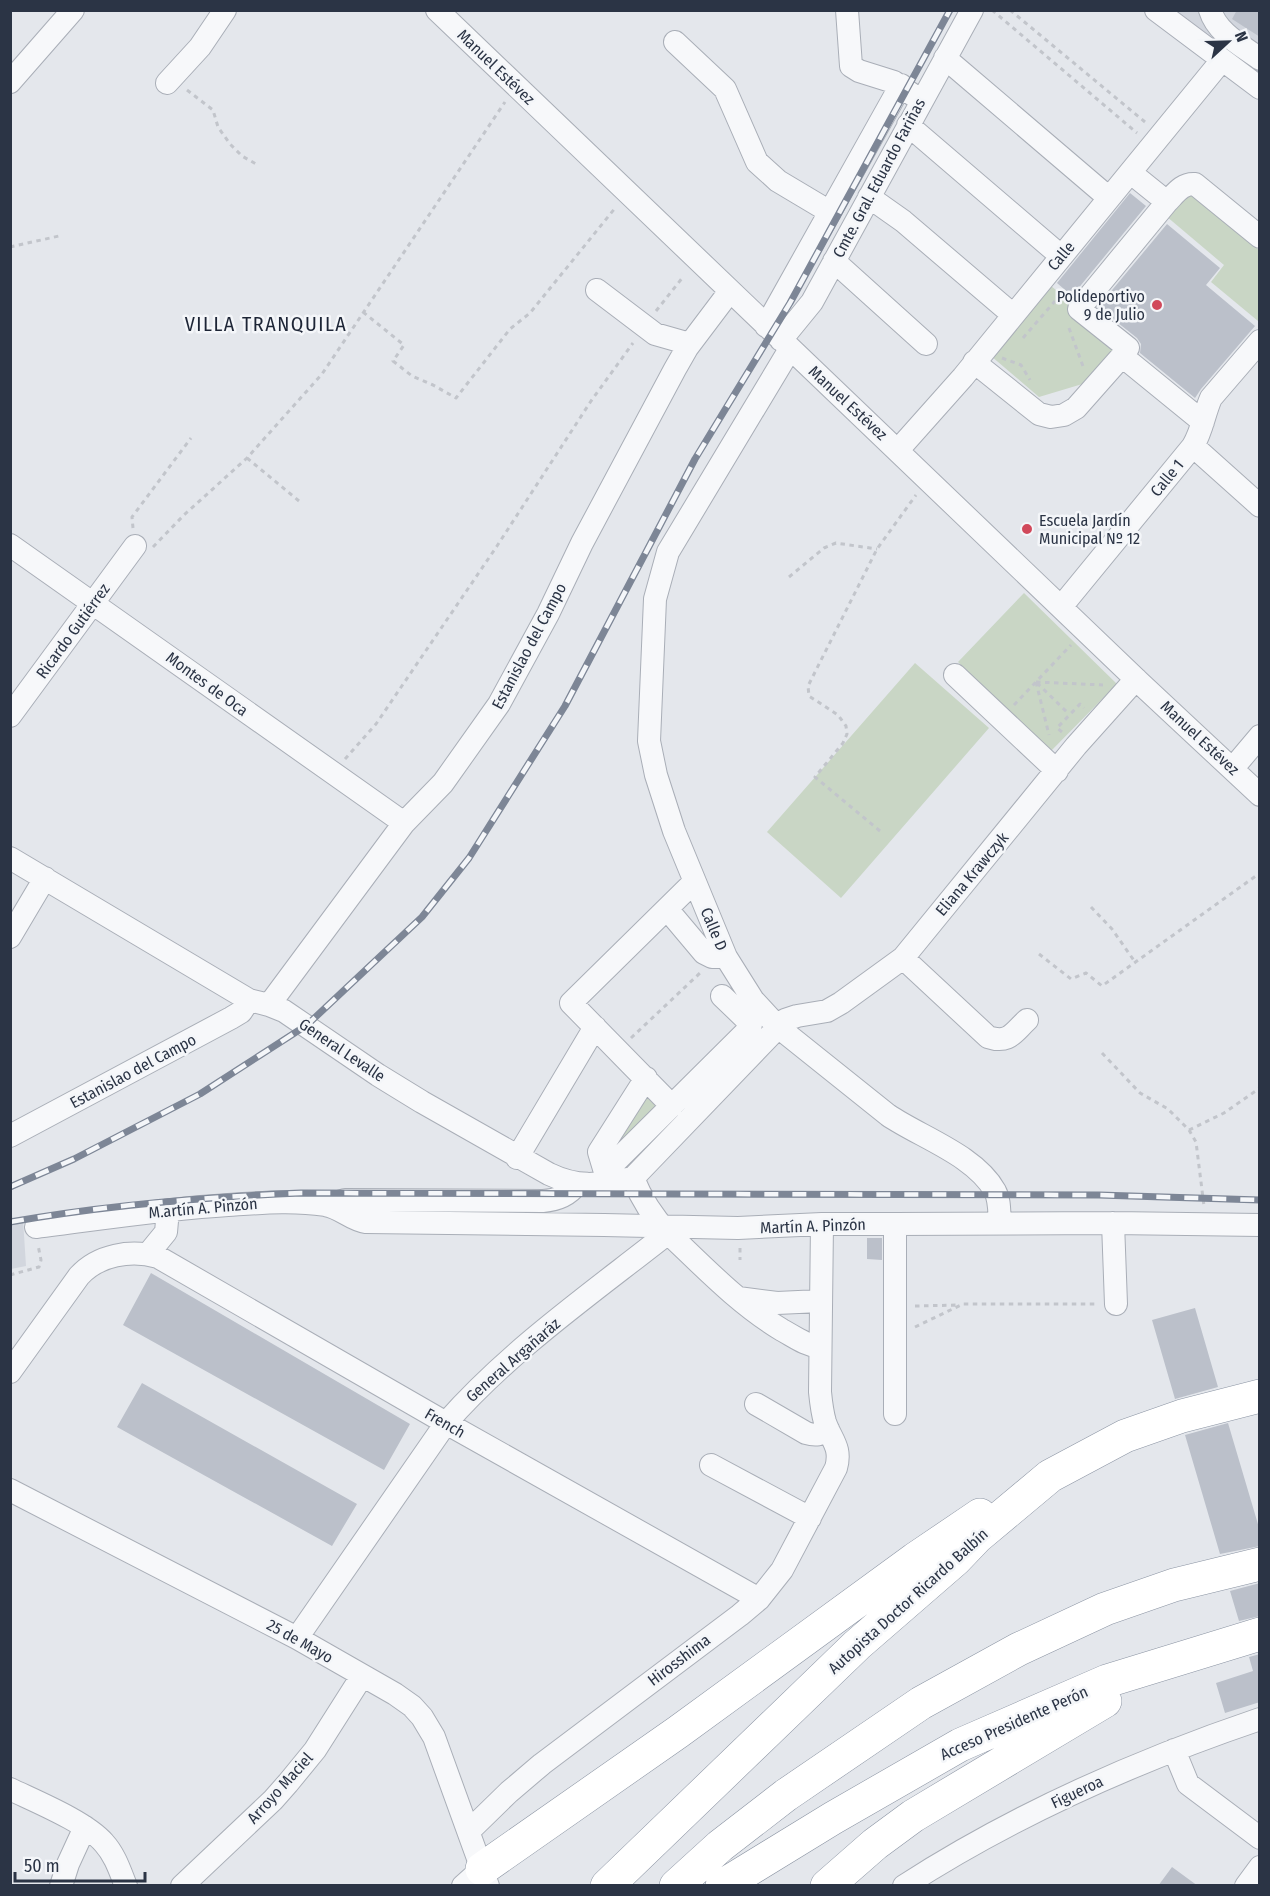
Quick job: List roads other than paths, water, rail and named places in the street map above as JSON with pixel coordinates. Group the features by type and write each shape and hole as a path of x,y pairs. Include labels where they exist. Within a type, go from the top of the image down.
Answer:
{"highway":[{"name":"Autopista Doctor Ricardo Balbín","path":"607,1886 857,1645 955,1560 977,1537 1050,1476 1125,1436 1182,1416 1260,1396"},
{"path":"478,1880 930,1548 1011,1497 1050,1476"},
{"path":"676,1886 712,1874 786,1795 921,1703 1019,1649 1105,1610 1174,1585 1260,1564"},
{"name":"Acceso Presidente Perón","path":"712,1874 822,1824 960,1745 1107,1681 1260,1634"},
{"path":"827,1886 875,1844 922,1811 1146,1677 1197,1653"}],"street":[{"path":"10,82 73,10"},
{"path":"169,80 200,47 225,10"},
{"name":"Manuel Estévez","path":"436,10 898,450 1084,630 1133,682 1233,768 1260,795"},
{"path":"847,10 851,66 901,85 920,102"},
{"name":"Cmte. Gral. Eduardo Fariñas","path":"779,338 805,312 972,10"},
{"path":"1156,10 1260,88"},
{"path":"1210,10 1221,30 1260,59"},
{"path":"675,42 725,89 757,162 778,181 830,212"},
{"path":"945,58 1109,198"},
{"name":"Calle","path":"898,450 974,362 1222,60"},
{"path":"779,338 830,212 901,85"},
{"path":"908,125 1061,256"},
{"path":"1131,173 1167,202"},
{"path":"974,362 1040,414 1051,417 1064,415 1076,408 1128,348 1079,309 1181,187 1195,184 1260,237"},
{"path":"868,197 903,221 1013,315"},
{"path":"834,261 927,344"},
{"path":"597,290 655,334 690,344"},
{"name":"Estanislao del Campo","path":"10,1136 259,1002 404,823 443,783 500,704 548,614 582,543 675,369 690,344 730,291"},
{"name":"Calle D","path":"779,338 668,552 655,599 649,741 656,775 694,882 717,956 778,1027 888,1115 967,1161 994,1190 998,1200 1000,1223"},
{"name":"Calle 1","path":"1061,608 1193,446 1211,398 1260,341"},
{"path":"1122,356 1203,422"},
{"path":"1193,446 1260,506"},
{"name":"Montes de Oca","path":"10,545 404,823"},
{"name":"Ricardo Gutiérrez","path":"10,716 135,546"},
{"path":"955,675 1057,771"},
{"name":"Eliana Krawczyk","path":"778,1027 785,1020 827,1011 842,1003 903,958 1088,733 1133,682"},
{"path":"1233,768 1260,736"},
{"name":"General Levalle","path":"10,858 259,1002 284,1011 387,1081 517,1158 564,1181 577,1184 596,1185 605,1178 633,1178"},
{"path":"10,937 45,878"},
{"path":"672,1106 571,1003 694,882"},
{"path":"667,909 704,953 717,956"},
{"path":"903,958 988,1037 998,1041 1006,1040 1027,1020"},
{"path":"605,1178 672,1106 750,1028 751,1024 722,996"},
{"path":"778,1027 633,1178 640,1194 665,1230 736,1298 767,1321 808,1345 820,1347"},
{"path":"517,1158 595,1028"},
{"path":"605,1178 599,1152 646,1078"},
{"path":"328,1205 345,1200 543,1201 557,1199 573,1190 577,1184"},
{"name":"M.artín A. Pinzón","path":"36,1227 168,1210 273,1202 328,1205 357,1221 366,1222"},
{"path":"10,1372 86,1268 101,1259 139,1254 162,1239 166,1232 168,1210"},
{"name":"Martín A. Pinzón","path":"366,1222 665,1230 822,1224 1260,1225"},
{"path":"1113,1223 1116,1304"},
{"path":"756,1404 814,1436 828,1429 820,1392 822,1224"},
{"path":"895,1224 895,1414"},
{"name":"General Argañaráz","path":"297,1638 446,1423 505,1364 665,1230"},
{"name":"French","path":"139,1254 170,1262 446,1423 759,1599"},
{"path":"736,1298 777,1303 820,1301"},
{"name":"Hirosshima","path":"469,1831 542,1764 759,1599 782,1570 836,1468 839,1457 838,1449 828,1429"},
{"path":"711,1465 810,1518"},
{"name":"25 de Mayo","path":"10,1490 297,1638 412,1706 434,1737 469,1831 478,1880"},
{"name":"Arroyo Maciel","path":"182,1886 288,1784 315,1750 362,1676"},
{"name":"Figueroa","path":"904,1886 1008,1825 1086,1788 1174,1750 1260,1719"},
{"path":"1174,1750 1188,1784 1260,1838"},
{"path":"10,1788 85,1827 106,1845 116,1861 126,1886"},
{"path":"61,1886 68,1864 85,1827"},
{"path":"1246,1886 1260,1867"}],"railway":[{"path":"10,1187 74,1159 200,1094 307,1025 422,917 469,858 565,706 695,459 790,303 950,10"},
{"path":"10,1222 155,1203 301,1193 1099,1195 1260,1200"}],"place":[{"name":"Polideportivo 9 de Julio","path":"1157,305"},
{"name":"Escuela Jardín Municipal Nº 12","path":"1027,529"}],"district":[{"name":"VILLA TRANQUILA","path":"266,324"}]}
